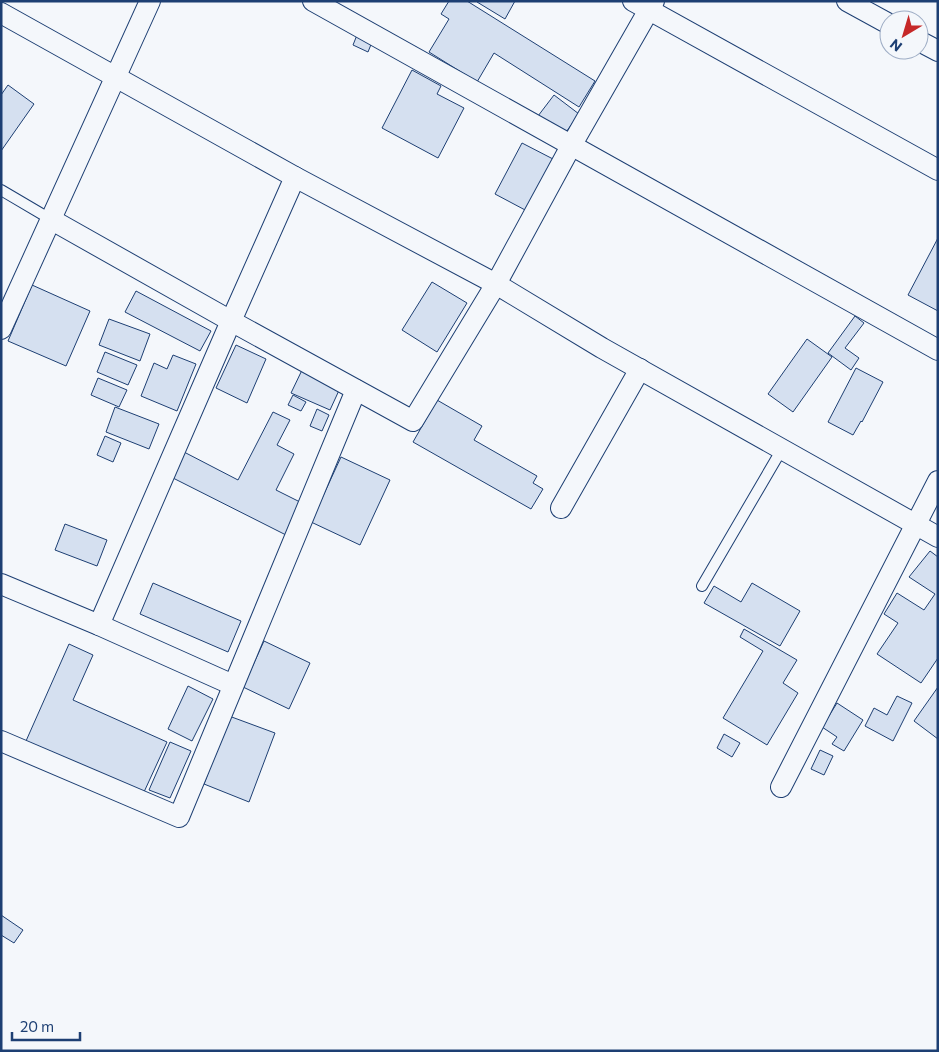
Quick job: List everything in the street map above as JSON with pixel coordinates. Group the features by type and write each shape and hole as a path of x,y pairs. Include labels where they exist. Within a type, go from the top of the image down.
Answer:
{"street":[{"path":"1,329 150,1"},
{"path":"313,1 938,350"},
{"path":"848,1 879,18"},
{"path":"52,220 413,421 496,284 646,4 938,170"},
{"path":"1,13 295,177 496,284 602,348 938,537"},
{"path":"98,625 295,177"},
{"path":"561,508 640,369"},
{"path":"1,741 179,817 356,390"},
{"path":"781,787 938,481"},
{"path":"1,584 233,685"}],"lane":[{"path":"1,190 52,220"},
{"path":"702,586 782,448"}],"building":[{"path":"449,1 467,1 595,81 579,107 494,53 477,82 429,52 449,19 441,14"},
{"path":"477,1 515,1 505,19"},
{"path":"359,30 374,37 368,52 353,45"},
{"path":"412,70 441,86 437,94 464,108 438,158 382,128"},
{"path":"8,85 34,104 1,151 1,95"},
{"path":"554,95 579,114 564,135 538,116"},
{"path":"522,143 553,159 527,211 495,194"},
{"path":"938,238 938,311 908,295"},
{"path":"432,282 467,303 437,352 402,330"},
{"path":"32,285 90,311 66,366 8,341"},
{"path":"136,291 211,331 200,351 125,312"},
{"path":"855,316 864,323 845,348 859,358 851,370 828,353"},
{"path":"109,319 150,334 140,361 99,345"},
{"path":"807,339 832,357 793,412 768,394"},
{"path":"236,345 266,359 247,403 216,388"},
{"path":"105,352 137,365 128,385 97,372"},
{"path":"173,355 196,364 177,411 141,396 154,363 167,369"},
{"path":"303,368 341,386 330,410 291,393"},
{"path":"856,368 883,382 853,435 828,422"},
{"path":"98,378 127,390 119,407 91,395"},
{"path":"293,395 306,402 301,411 288,405"},
{"path":"437,400 482,426 474,440 537,476 533,483 543,489 531,509 413,442"},
{"path":"115,407 159,424 149,449 106,432"},
{"path":"317,409 329,415 322,431 310,426"},
{"path":"273,412 290,420 277,445 294,454 276,490 302,503 286,535 171,477 184,452 238,480"},
{"path":"105,436 121,443 113,462 97,455"},
{"path":"341,457 390,480 360,545 311,522"},
{"path":"65,524 107,540 97,566 55,550"},
{"path":"930,551 938,557 938,658 921,683 877,654 898,623 884,614 897,593 924,610 935,594 909,577"},
{"path":"153,583 241,621 228,652 140,614"},
{"path":"752,583 800,611 780,646 704,603 714,586 741,602"},
{"path":"744,629 797,660 783,683 798,693 767,745 723,718 763,651 740,637"},
{"path":"264,641 310,663 289,709 243,687"},
{"path":"69,644 93,655 73,700 167,742 144,792 26,741"},
{"path":"188,686 213,699 192,741 168,729"},
{"path":"938,687 938,739 914,721"},
{"path":"897,696 912,703 893,741 865,726 874,708 887,715"},
{"path":"837,703 863,720 844,751 832,744 837,737 822,727"},
{"path":"229,716 275,733 249,802 204,784"},
{"path":"724,734 740,743 732,757 717,748"},
{"path":"170,742 191,751 170,798 149,790"},
{"path":"820,750 833,756 824,775 811,769"},
{"path":"1,915 23,930 14,943 1,935"}]}
